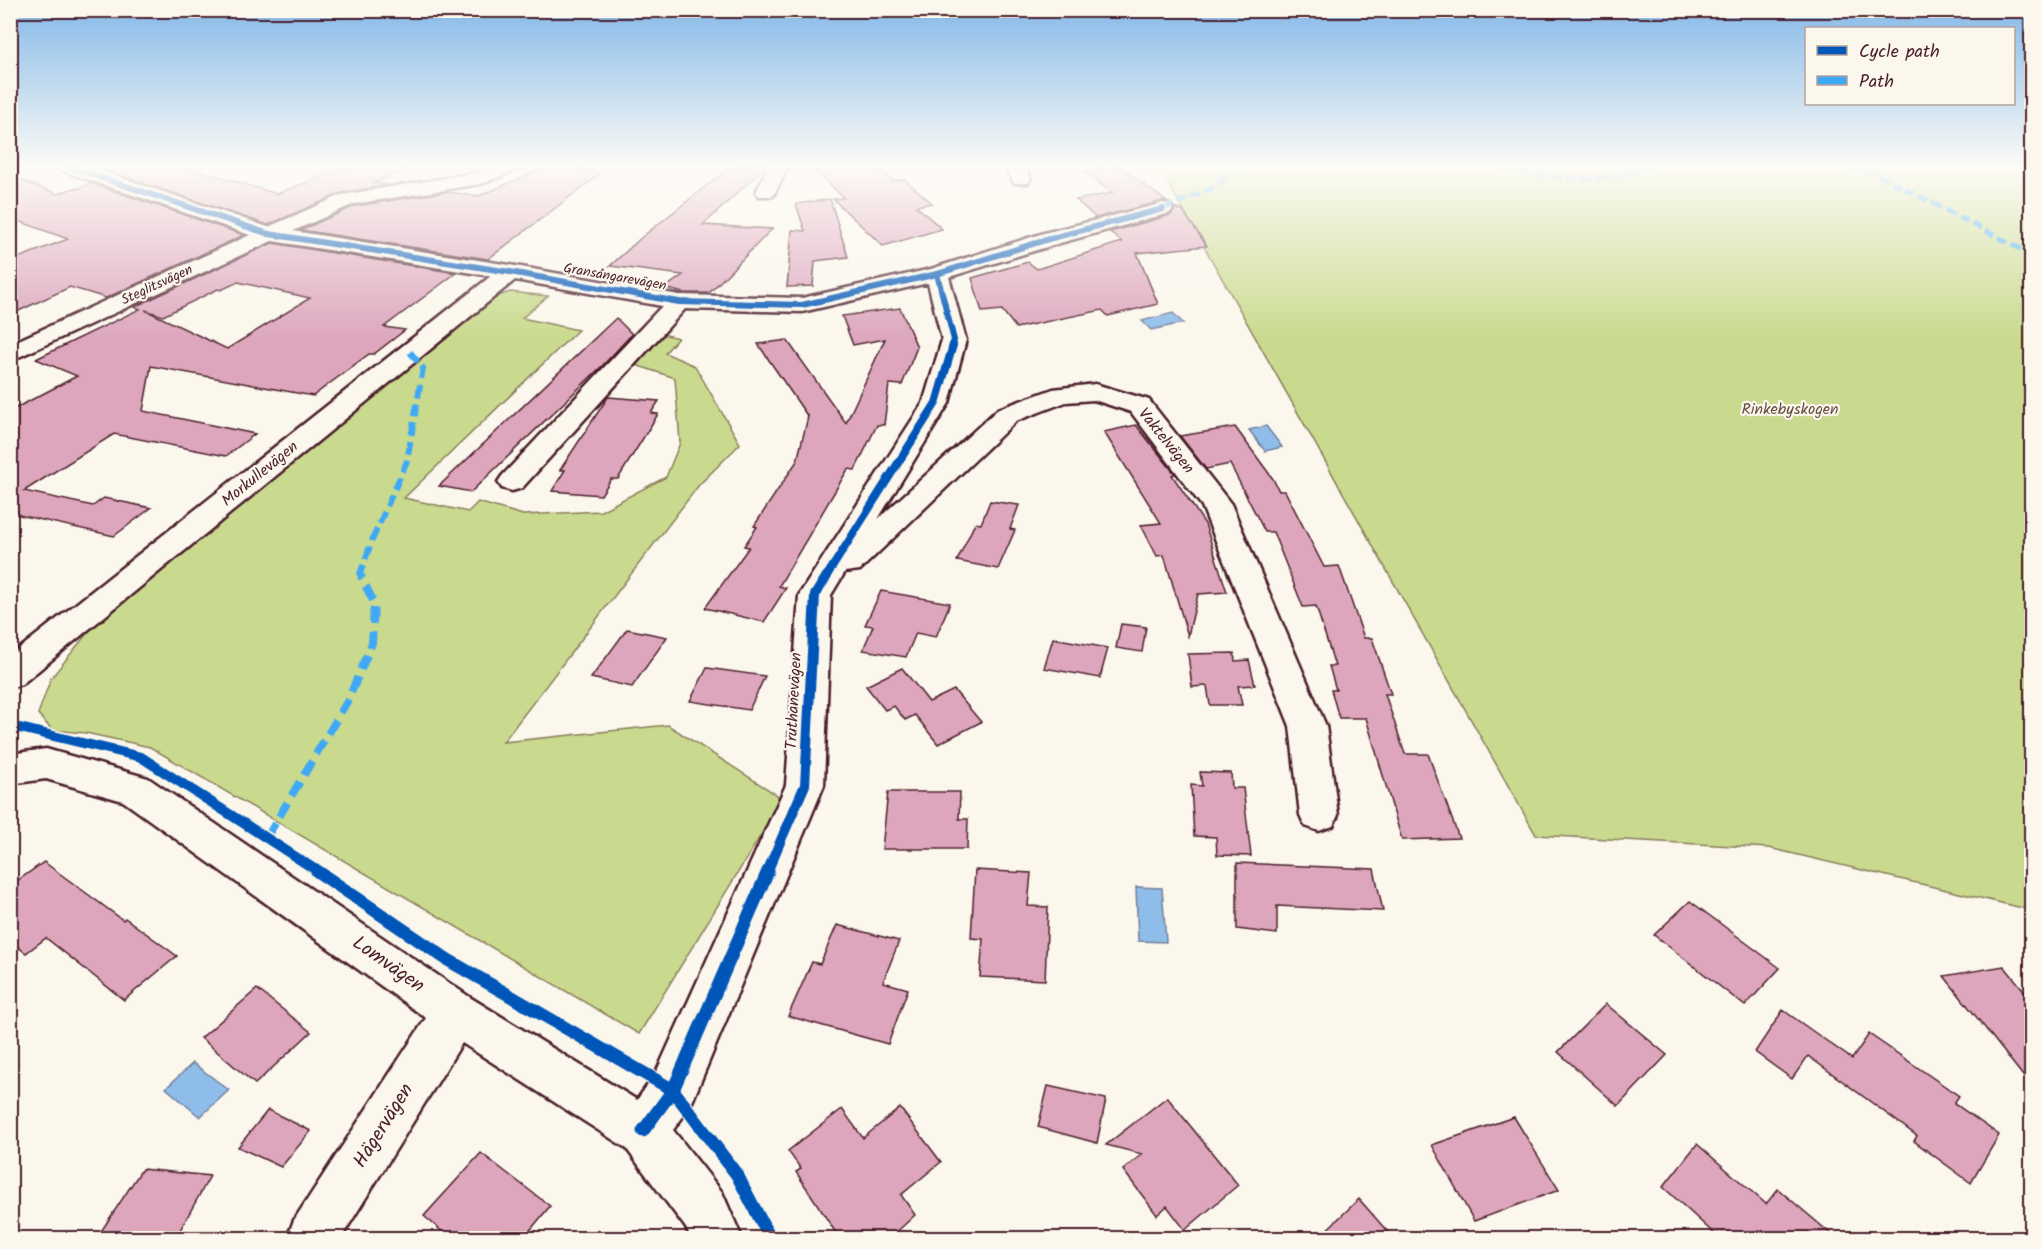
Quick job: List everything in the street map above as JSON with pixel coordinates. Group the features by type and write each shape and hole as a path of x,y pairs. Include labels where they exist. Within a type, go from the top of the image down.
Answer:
{"street":[{"name":"Gransångarevägen","path":"236,223 268,234 510,272 679,302 802,305 937,274 1052,238 1108,223"},
{"name":"Steglitsvägen","path":"10,354 293,223"},
{"name":"Morkullevägen","path":"10,675 510,272"},
{"name":"Truthanevägen","path":"643,1131 673,1090 805,785 815,595 936,403 954,340 937,274"},
{"name":"Gransångarevägen","path":"512,482 679,302"},
{"name":"Vaktelvägen","path":"815,595 1007,415 1062,395 1095,392 1140,406 1216,504 1308,726 1318,815"},
{"name":"Lomvägen","path":"10,769 46,764 135,789 456,1013 643,1131 704,1210 717,1239"},
{"name":"Hägervägen","path":"312,1239 456,1013"}],"green space":[{"name":"Rinkebyskogen","path":"1191,223 2031,223 2031,910 1769,848 1536,835"},
{"path":"510,292 548,296 522,318 578,330 404,498 468,512 478,502 523,515 601,511 666,477 680,443 675,378 636,365 659,333 678,338 665,353 695,366 740,444 699,485 503,742 668,725 783,799 639,1034 150,747 86,733 52,730 38,714 51,678 90,630 496,297"}],"water":[{"path":"1173,313 1183,323 1151,330 1142,321"},
{"path":"1266,426 1282,447 1265,451 1249,430"},
{"path":"1136,887 1162,888 1166,942 1138,941"},
{"path":"193,1063 229,1090 200,1117 166,1088"}],"building":[{"path":"25,223 209,223 244,235 106,298 70,287 10,315 10,261 68,239"},
{"path":"316,223 535,223 488,259 301,230"},
{"path":"659,223 705,223 703,225 772,229 709,293 684,293 665,288 683,275 610,266"},
{"path":"802,223 838,223 848,257 815,261 813,286 787,287 792,230 805,231"},
{"path":"859,223 936,223 942,229 883,246"},
{"path":"1141,223 1191,223 1207,246 1137,253 1158,304 1108,316 1102,310 1016,328 1002,310 982,312 972,278 1028,262 1037,269 1122,242 1110,232"},
{"path":"272,243 456,273 384,327 405,330 313,396 151,366 143,411 255,434 226,456 114,434 24,491 93,506 104,498 151,508 114,536 10,513 10,411 77,376 36,359 140,309 134,307","holes":["238,282 310,298 227,349 145,310 163,316 218,289 221,290"]},
{"path":"900,308 917,347 902,385 889,384 884,425 877,425 855,470 848,469 779,586 786,588 764,622 705,608 749,547 744,546 757,527 754,526 797,461 808,417 758,344 787,340 846,423 885,339 853,345 842,316"},
{"path":"616,318 632,334 603,365 471,492 439,486"},
{"path":"608,397 659,401 651,413 658,414 618,479 611,479 601,495 552,491 565,470 560,470"},
{"path":"1136,425 1175,474 1172,475 1205,524 1227,592 1198,594 1188,636 1164,555 1157,556 1141,525 1161,523 1104,432"},
{"path":"1235,427 1273,479 1279,491 1285,491 1324,567 1339,566 1364,638 1372,638 1391,694 1385,694 1405,754 1428,754 1459,838 1402,840 1366,718 1339,718 1331,690 1336,690 1329,666 1335,666 1316,606 1303,607 1273,532 1265,532 1230,464 1206,469 1180,436"},
{"path":"990,501 1019,505 1010,529 1015,530 998,569 957,561 975,523 981,524"},
{"path":"881,591 950,603 936,637 916,633 906,657 863,650 873,626 865,625"},
{"path":"1121,624 1146,627 1142,652 1116,648"},
{"path":"627,629 667,637 632,687 591,678"},
{"path":"1053,638 1108,648 1100,678 1044,668"},
{"path":"1234,653 1235,661 1249,660 1255,685 1238,686 1242,705 1210,705 1207,686 1192,687 1188,654"},
{"path":"707,668 765,676 749,710 690,701"},
{"path":"902,668 929,702 954,690 981,722 938,744 915,715 905,720 894,706 885,710 866,686"},
{"path":"1200,772 1231,773 1232,788 1243,788 1251,856 1217,855 1216,837 1194,836 1191,785 1202,786"},
{"path":"888,792 960,792 959,819 968,819 967,849 882,849"},
{"path":"44,862 177,956 124,1000 46,938 26,953 10,941 10,886"},
{"path":"1237,863 1374,869 1383,911 1277,906 1277,934 1237,929"},
{"path":"975,870 1031,873 1028,906 1048,907 1045,980 980,977 983,939 971,938"},
{"path":"1690,901 1780,968 1745,1006 1654,935"},
{"path":"837,925 899,941 883,982 908,989 888,1044 788,1016 812,962 820,964"},
{"path":"2004,966 2031,999 2031,1086 1944,976"},
{"path":"257,989 311,1032 255,1084 201,1038"},
{"path":"1606,1004 1667,1055 1618,1106 1558,1052"},
{"path":"1783,1010 1852,1059 1869,1034 1959,1096 1954,1103 1999,1135 1971,1183 1914,1141 1917,1136 1808,1056 1792,1079 1755,1052"},
{"path":"1048,1086 1106,1099 1097,1143 1038,1127"},
{"path":"1167,1097 1238,1185 1185,1230 1167,1206 1157,1215 1123,1170 1142,1154 1106,1145"},
{"path":"900,1108 941,1162 901,1195 915,1215 889,1239 840,1239 796,1172 801,1169 788,1151 842,1109 863,1138"},
{"path":"268,1110 311,1131 281,1167 238,1147"},
{"path":"1514,1117 1559,1190 1474,1221 1432,1145"},
{"path":"1697,1144 1766,1204 1778,1189 1837,1239 1720,1239 1663,1187"},
{"path":"481,1153 550,1206 523,1239 451,1239 424,1216"},
{"path":"142,1169 210,1176 175,1239 96,1239"},
{"path":"1359,1199 1394,1239 1317,1239"}],"marked path":[{"path":"1971,223 2032,255"},
{"path":"267,837 348,700 372,643 374,603 360,574 373,538 407,461 423,368 410,352"}],"cycle path":[{"path":"237,223 269,234 510,272 679,302 802,305 937,274 1052,238 1108,223"},
{"path":"643,1131 673,1090 805,785 815,595 936,403 954,340 937,274"},
{"path":"10,730 20,728 141,757 267,837 448,960 673,1090 737,1175 770,1238"}]}
